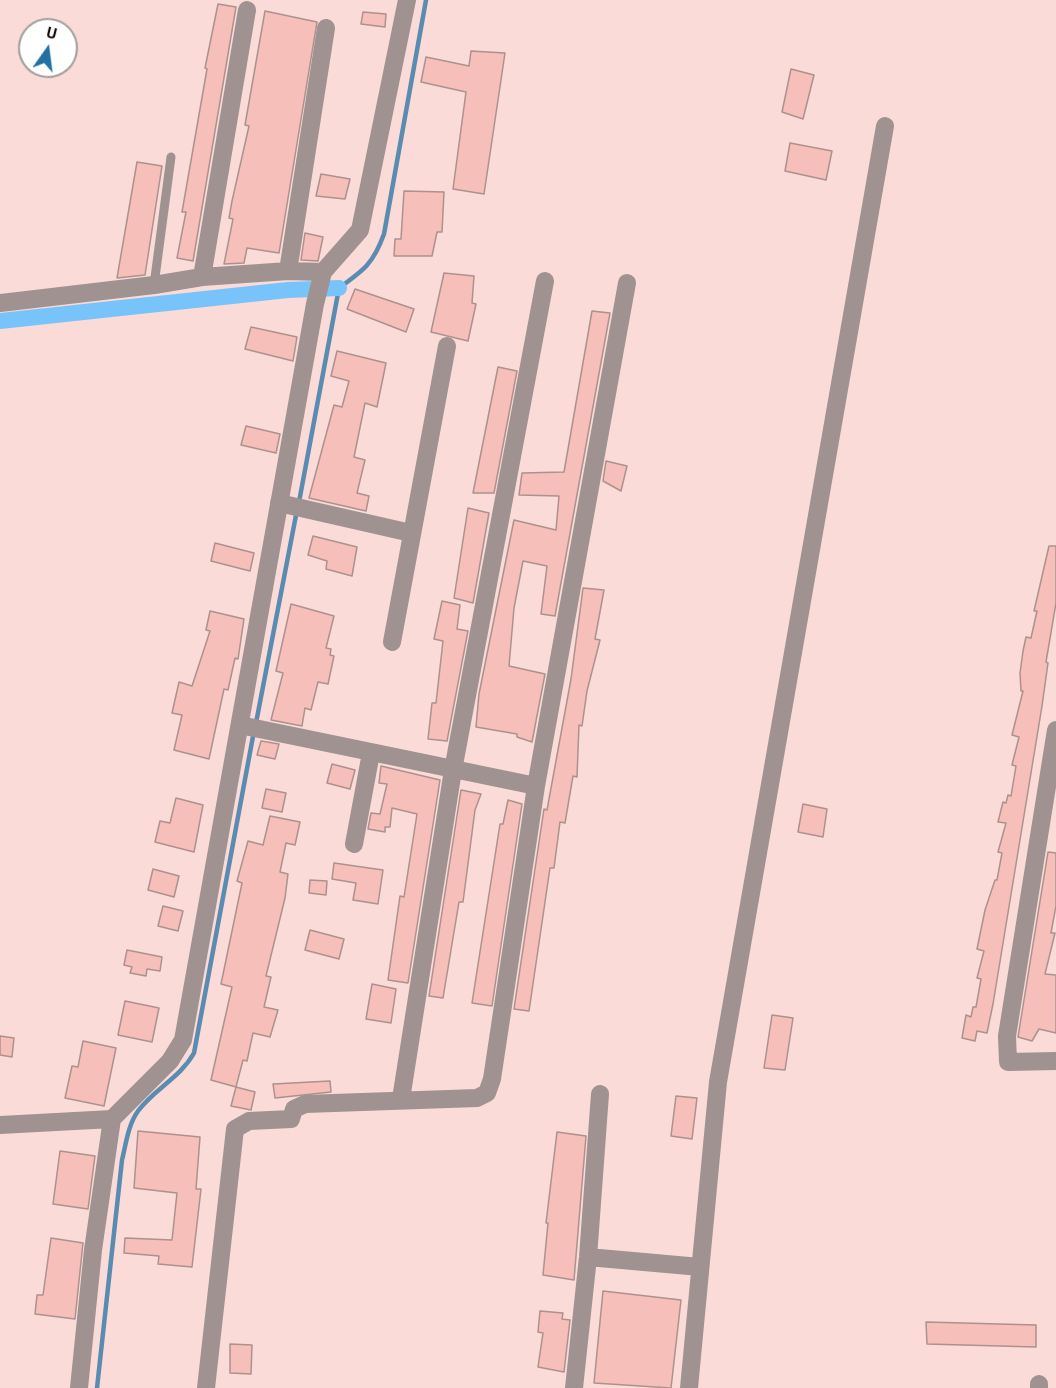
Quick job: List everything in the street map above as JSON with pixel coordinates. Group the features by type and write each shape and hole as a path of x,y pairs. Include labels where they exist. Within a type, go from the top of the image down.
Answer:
{"street":[{"path":"79,1388 93,1250 112,1119 170,1061 183,1040 250,728 288,505 315,304 321,278 360,230 407,0"},
{"path":"202,277 246,10"},
{"path":"288,272 326,28"},
{"path":"689,1388 718,1082 885,126"},
{"path":"0,303 154,285 202,277 288,272 321,278"},
{"path":"401,1099 453,770 545,281"},
{"path":"206,1388 236,1129 249,1121 291,1119 294,1109 305,1104 477,1098 487,1093 492,1079 536,786 627,284"},
{"path":"392,642 447,346"},
{"path":"288,505 411,533"},
{"path":"250,728 536,786"},
{"path":"1056,730 1007,1036 1008,1062 1056,1061"},
{"path":"354,844 371,753"},
{"path":"574,1388 588,1257 600,1094"},
{"path":"0,1125 112,1119"},
{"path":"588,1257 700,1267"}],"lane":[{"path":"154,285 171,157"}],"building":[{"path":"218,4 236,7 193,261 177,258 186,212 182,212 207,69 205,68"},
{"path":"265,11 317,22 279,253 247,248 244,263 224,264 233,219 229,218 232,201 249,126 245,125"},
{"path":"363,12 386,14 385,27 361,24"},
{"path":"471,51 505,53 484,194 453,189 466,92 421,82 426,57 469,66"},
{"path":"791,69 814,75 803,119 782,112"},
{"path":"790,143 832,151 826,180 785,171"},
{"path":"137,162 162,166 145,275 117,278"},
{"path":"321,174 350,179 345,199 316,196"},
{"path":"404,191 444,192 442,232 437,232 432,256 394,256 395,239 401,239"},
{"path":"305,233 323,237 318,261 301,260"},
{"path":"444,273 474,276 472,303 476,304 468,341 431,332"},
{"path":"355,289 414,309 406,332 347,309"},
{"path":"592,311 610,313 555,616 541,614 547,566 523,561 514,608 509,666 545,674 532,742 517,737 517,734 476,727 479,694 514,520 556,530 559,496 519,495 522,473 564,472"},
{"path":"251,327 297,337 293,361 245,349"},
{"path":"337,351 386,363 377,407 365,403 354,457 365,460 357,493 369,496 366,511 309,498 334,405 342,407 349,381 331,376"},
{"path":"498,367 517,371 494,493 473,493"},
{"path":"246,426 280,434 276,453 241,445"},
{"path":"606,461 627,466 621,491 603,481"},
{"path":"468,508 489,513 473,603 454,598"},
{"path":"313,536 357,547 352,576 326,569 327,561 308,555"},
{"path":"215,543 254,553 250,571 211,561"},
{"path":"1049,546 1056,546 1056,603 1046,662 1048,663 1042,706 993,1004 987,1033 977,1031 975,1041 962,1038 966,1015 971,1017 973,1007 976,1007 981,979 977,978 984,951 977,949 985,910 995,880 997,880 1002,853 998,852 1006,823 998,822 1003,802 1006,803 1008,795 1011,796 1016,766 1012,765 1019,737 1012,735 1023,691 1021,691 1020,673 1023,651 1026,637 1031,638 1037,611 1034,611"},
{"path":"583,588 604,590 595,639 600,640 587,691 582,726 579,725 577,777 573,776 565,823 560,822 554,868 550,868 529,1011 514,1009 544,809 547,810 571,679"},
{"path":"442,601 460,605 457,629 468,631 447,741 428,739 432,703 436,703 443,641 434,639"},
{"path":"291,604 334,616 326,648 331,649 330,655 334,656 328,684 318,682 311,710 305,708 302,726 271,720 283,673 276,671"},
{"path":"210,611 244,619 238,659 235,658 228,690 224,689 209,759 174,750 182,715 172,713 179,682 192,686 210,631 206,630"},
{"path":"261,741 279,744 275,759 257,755"},
{"path":"332,764 355,770 350,789 327,783"},
{"path":"381,766 440,780 408,983 388,980 400,896 404,897 417,814 392,808 390,827 385,827 385,832 368,829 371,813 380,814 387,784 379,783"},
{"path":"266,789 286,793 282,812 262,808"},
{"path":"461,790 481,794 475,810 463,902 459,902 443,998 429,996"},
{"path":"176,798 203,805 194,852 155,842 160,821 170,823"},
{"path":"508,800 522,804 492,1006 472,1003 500,824 503,824"},
{"path":"803,804 827,809 823,837 798,832"},
{"path":"270,816 300,822 295,845 286,843 280,872 288,874 285,898 266,976 271,977 264,1007 278,1010 270,1037 253,1033 247,1061 243,1060 236,1087 211,1080 232,987 221,984 242,883 237,881 248,841 263,845"},
{"path":"1048,852 1056,853 1056,906 1051,933 1055,933 1045,974 1056,975 1056,1033 1039,1029 1032,1041 1018,1037"},
{"path":"334,863 383,870 378,904 353,900 356,883 332,879"},
{"path":"153,869 179,876 174,897 148,890"},
{"path":"310,880 327,881 326,895 309,893"},
{"path":"163,906 183,911 178,931 158,926"},
{"path":"310,930 344,939 339,959 305,950"},
{"path":"127,950 162,957 160,971 147,969 146,976 130,973 132,967 124,965"},
{"path":"372,984 396,989 391,1023 366,1019"},
{"path":"125,1001 159,1008 152,1042 118,1035"},
{"path":"772,1015 793,1018 785,1070 764,1068"},
{"path":"0,1036 14,1038 12,1057 0,1055"},
{"path":"83,1041 116,1048 104,1106 65,1098 72,1066 78,1067"},
{"path":"330,1081 331,1092 275,1098 273,1084"},
{"path":"236,1087 255,1092 251,1110 231,1106"},
{"path":"676,1096 697,1098 692,1139 671,1136"},
{"path":"138,1131 200,1137 196,1189 201,1189 192,1267 158,1264 159,1256 124,1253 125,1238 172,1240 177,1193 134,1188"},
{"path":"557,1132 586,1136 574,1280 543,1275 548,1223 546,1223"},
{"path":"60,1151 95,1156 88,1209 53,1204"},
{"path":"51,1238 83,1243 75,1319 35,1314 37,1295 43,1295"},
{"path":"603,1291 681,1300 671,1388 594,1383"},
{"path":"540,1311 563,1313 562,1319 570,1320 564,1372 538,1367 543,1333 538,1332"},
{"path":"926,1322 1036,1325 1036,1347 927,1344"},
{"path":"230,1344 252,1345 251,1374 230,1373"}],"waterway":[{"path":"299,502 339,288 367,266 376,253 384,234 426,0"},
{"path":"0,321 288,290 339,288"},
{"path":"256,723 297,510"},
{"path":"97,1388 126,1141 132,1122 144,1103 182,1070 194,1053 254,731"}]}
